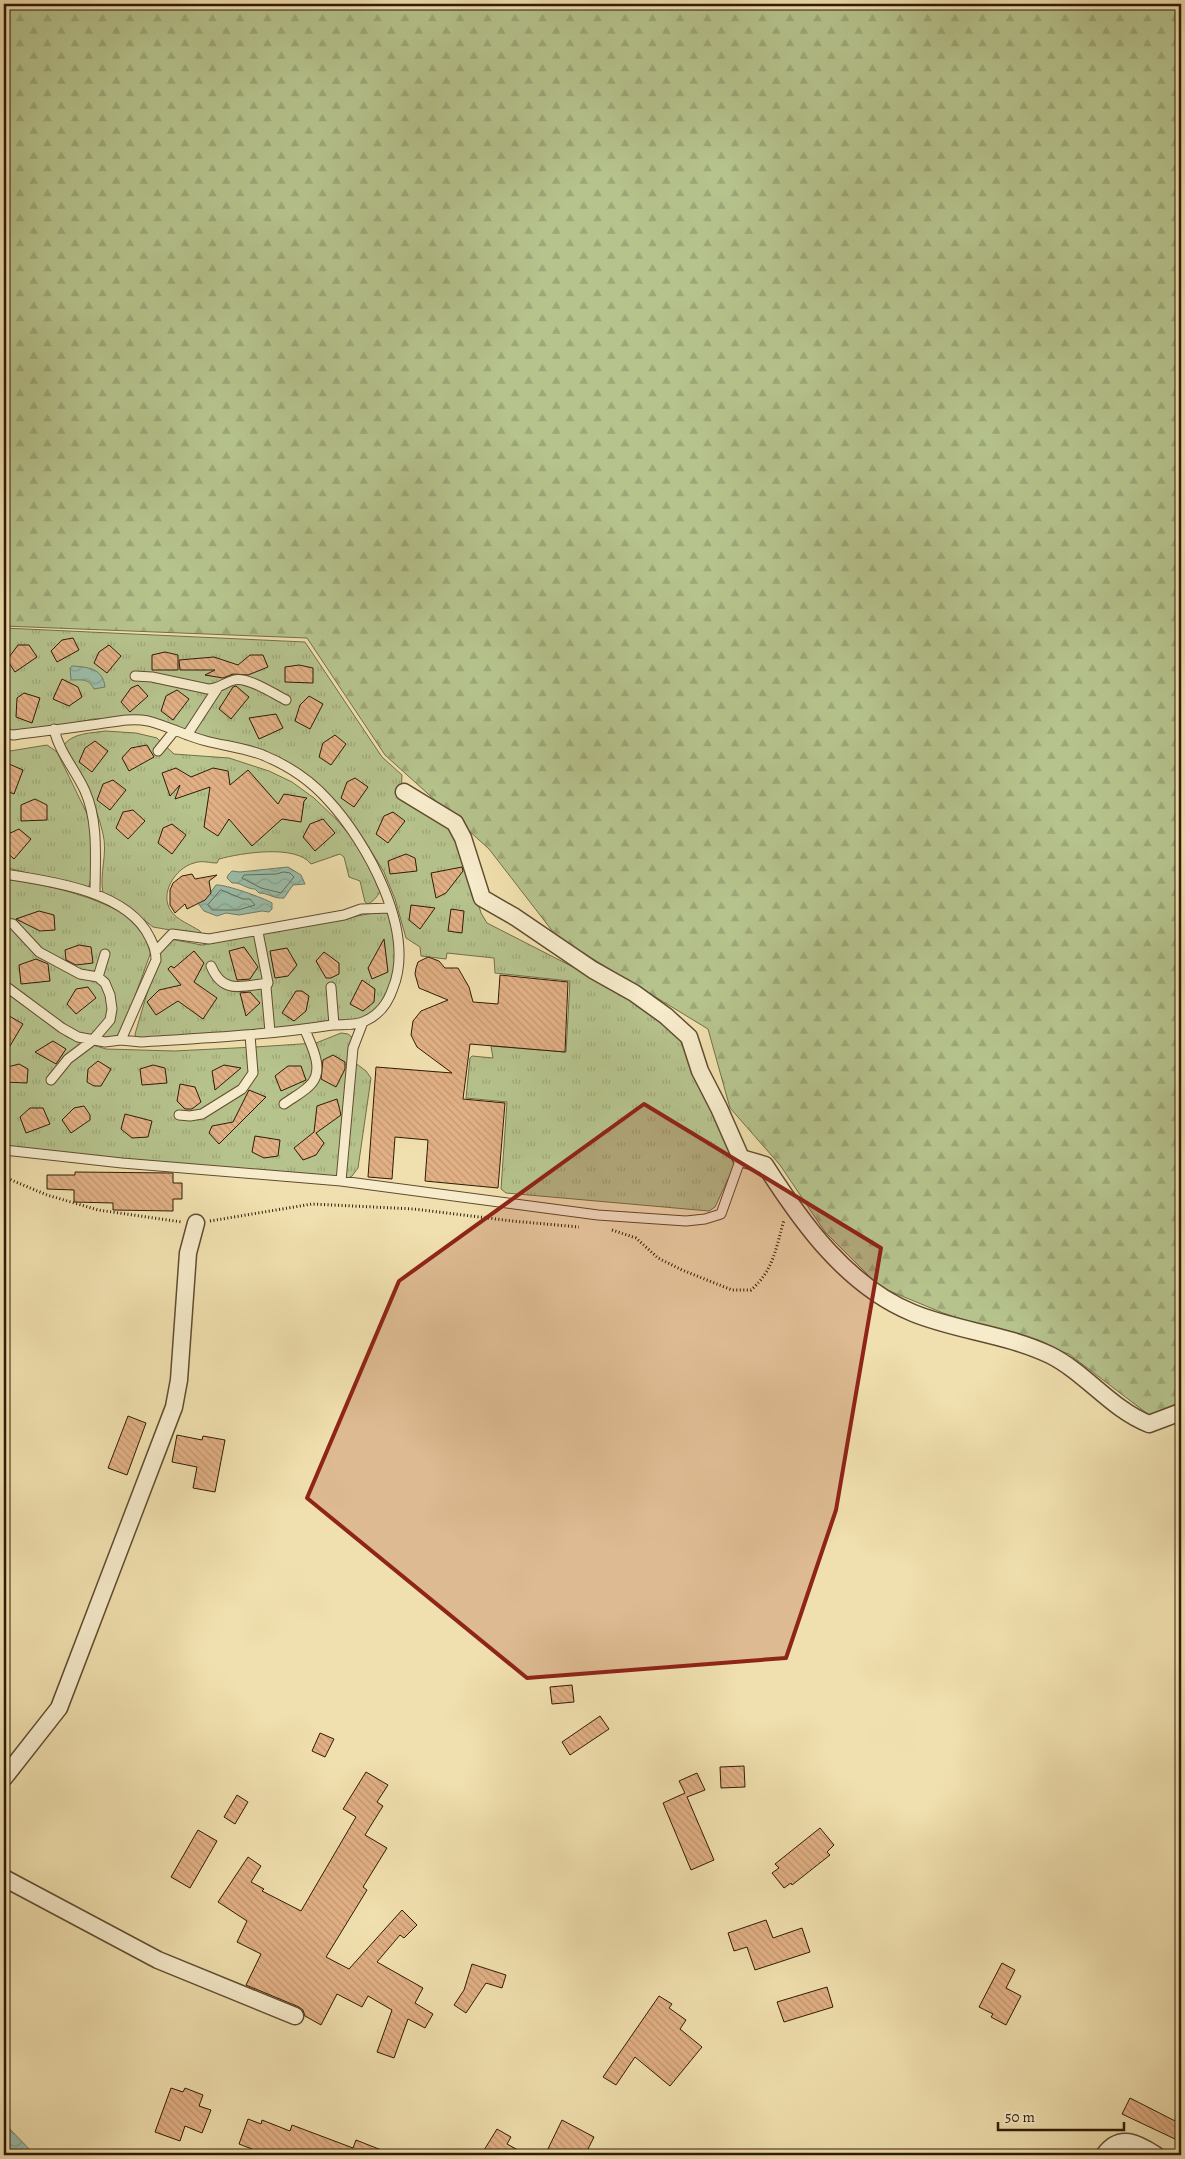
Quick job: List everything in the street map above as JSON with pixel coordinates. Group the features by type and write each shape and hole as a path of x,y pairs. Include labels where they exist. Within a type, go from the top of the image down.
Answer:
{"street":[{"path":"404,792 455,824 463,838 482,898 515,916 593,970 634,993 666,1016 689,1037 700,1071 720,1108 741,1158 765,1165 789,1202 840,1264 877,1294 912,1313 962,1328 1002,1336 1034,1348 1061,1361 1126,1412 1149,1424 1181,1412"},
{"path":"4,1778 59,1708 174,1407 180,1380 188,1253 196,1224"},
{"path":"4,1878 158,1960 295,2016"},
{"path":"1104,2155 1111,2146 1127,2141 1140,2145 1156,2155"}],"lane":[{"path":"135,676 152,677 208,689 217,689 236,679 247,681 286,700"},
{"path":"187,735 217,689"},
{"path":"4,734 14,735 112,721 146,721 187,735 263,754 284,764 305,779 327,799 348,823 366,851 392,908 399,942 400,965 390,998 381,1010 364,1022 305,1030 141,1042 121,1040 92,1041 78,1037 62,1028 4,985"},
{"path":"54,729 57,742 85,791 94,824 95,894"},
{"path":"158,751 174,730"},
{"path":"4,874 54,882 95,894 131,913 145,928 156,951 156,960 121,1040"},
{"path":"156,951 172,934 208,939 344,915 361,909 392,908"},
{"path":"4,923 13,924 34,948 67,968 80,974 98,978 105,984 110,995 112,1009 110,1020 92,1041 68,1059 51,1080"},
{"path":"258,932 268,983 266,987 270,1032"},
{"path":"98,978 105,954"},
{"path":"211,966 216,979 225,985 234,987 268,983"},
{"path":"331,987 334,1025"},
{"path":"341,1181 353,1048 364,1022"},
{"path":"284,1104 313,1082 316,1058 305,1030"},
{"path":"179,1115 202,1114 242,1088 253,1073 250,1034"},
{"path":"4,1150 122,1163 341,1181 598,1215 686,1221 705,1219 721,1214 741,1158"}],"path":[{"path":"4,1177 47,1195 98,1210 196,1224 312,1204 414,1209 586,1228"},
{"path":"605,1229 614,1230 636,1238 658,1258 713,1283 732,1290 751,1290 762,1280 771,1266 789,1202"}],"highlighted area":[{"path":"644,1104 881,1248 836,1510 786,1658 527,1678 307,1498 399,1281"}],"green space":[{"path":"4,4 1181,4 1181,1402 1149,1415 1069,1354 943,1313 880,1287 825,1232 780,1165 730,1108 708,1029 557,937 489,849 385,755 307,638 4,626"},
{"path":"4,628 305,642 382,757 402,775 401,796 451,826 467,866 481,913 487,923 573,967 662,1018 686,1038 738,1158 715,1207 709,1211 506,1193 501,1189 507,1102 466,1098 470,1058 472,1056 493,1058 491,1046 566,1052 570,981 495,973 494,958 447,953 446,959 421,956 420,947 406,938 395,899 384,872 366,843 350,823 285,764 133,718 93,719 72,724 4,733"},
{"path":"105,731 136,733 157,738 174,754 229,758 269,771 292,782 314,798 355,841 381,889 379,894 368,904 365,902 360,881 349,877 344,857 340,854 311,864 304,858 281,852 241,854 219,859 217,863 194,863 181,870 171,883 167,897 171,911 180,920 200,931 199,935 153,927 103,893 104,841 100,822 86,788 64,745 77,736"},
{"path":"47,745 57,752 93,826 91,879 89,886 86,888 4,867 4,752"},
{"path":"4,879 71,892 104,904 137,923 147,937 152,949 121,1035 106,1041 79,1035 4,981"},
{"path":"384,911 390,916 395,943 395,964 388,994 382,1004 363,1021 305,1029 136,1038 135,1034 159,953 170,939 202,945"},
{"path":"4,989 67,1037 106,1049 174,1051 255,1047 316,1043 341,1033 348,1034 354,1039 354,1062 366,1071 371,1078 358,1168 352,1176 345,1180 4,1147"}],"water":[{"path":"72,666 89,668 98,672 104,681 105,687 94,689 87,681 71,680 70,668"},
{"path":"288,867 301,875 305,884 293,885 284,898 259,893 255,889 232,883 227,878 232,871 240,872"},
{"path":"216,885 236,889 261,898 272,903 272,909 269,912 262,911 239,915 226,913 217,916 204,911 197,902 205,900"},
{"path":"4,2123 35,2155 4,2155"}],"building":[{"path":"73,638 79,650 57,662 51,651 62,640"},
{"path":"18,645 29,645 37,657 15,672 7,660"},
{"path":"109,645 121,656 107,673 94,663 99,652"},
{"path":"165,652 178,655 178,670 152,670 152,655"},
{"path":"250,655 263,655 268,667 248,675 233,674 223,678 205,675 215,670 180,670 179,660 214,657 238,665"},
{"path":"299,665 313,668 313,683 285,682 285,667"},
{"path":"62,679 78,687 82,697 69,706 53,699"},
{"path":"138,685 148,696 130,712 121,702 131,688"},
{"path":"236,686 249,697 231,719 219,709 233,687"},
{"path":"177,690 189,699 173,720 161,711 166,696"},
{"path":"24,693 40,698 32,723 16,717 17,698"},
{"path":"309,696 323,704 310,729 295,721 300,705"},
{"path":"276,714 283,728 259,739 249,718"},
{"path":"335,735 346,744 331,765 319,757 323,743"},
{"path":"95,741 108,751 92,772 79,762 85,748"},
{"path":"147,745 154,757 129,771 122,758 131,748"},
{"path":"9,764 23,770 14,794 4,790 4,771"},
{"path":"176,768 191,777 213,768 228,771 230,785 248,770 278,804 284,794 307,798 304,801 301,822 282,819 252,846 229,819 218,836 204,827 210,787 175,799 180,785 170,796 162,773"},
{"path":"355,778 368,787 354,807 341,798 347,782"},
{"path":"113,780 126,790 110,810 97,800 103,784"},
{"path":"35,799 47,805 47,820 21,821 21,805"},
{"path":"133,810 145,821 128,839 116,828 123,812"},
{"path":"393,812 405,821 388,843 376,834 384,816"},
{"path":"323,819 335,833 315,851 303,837 310,824"},
{"path":"172,824 186,835 172,854 158,843 163,828"},
{"path":"19,829 31,839 14,859 4,850 4,844 6,835"},
{"path":"406,854 415,858 417,871 390,874 388,861"},
{"path":"462,867 463,871 446,893 436,898 431,873"},
{"path":"192,874 195,879 217,875 209,881 211,893 205,900 187,909 185,904 175,913 170,905 170,890 173,883 182,876"},
{"path":"411,905 435,908 420,929 409,920"},
{"path":"451,909 464,911 462,933 448,931"},
{"path":"39,911 54,915 55,930 40,931 16,919"},
{"path":"384,939 388,972 372,979 368,968"},
{"path":"79,945 91,947 93,963 76,965 66,960 65,950"},
{"path":"244,947 258,967 250,979 237,980 229,951"},
{"path":"287,948 297,965 288,976 275,978 270,951"},
{"path":"194,951 204,963 194,982 217,998 203,1019 178,1001 156,1015 147,1002 159,990 181,985 168,969 171,966 174,968"},
{"path":"324,952 339,963 339,974 331,978 326,978 316,961"},
{"path":"428,957 439,961 445,968 458,968 469,987 473,1002 498,1004 500,975 568,982 565,1052 470,1044 463,1099 505,1103 498,1188 425,1181 428,1140 395,1137 392,1179 368,1177 376,1067 452,1073 417,1047 411,1035 413,1021 421,1011 448,1000 419,988 415,974 416,968 418,962"},
{"path":"36,959 48,964 50,981 21,984 19,965"},
{"path":"362,980 375,989 374,1002 363,1011 350,1004"},
{"path":"88,987 96,998 76,1014 67,1004 76,989"},
{"path":"296,991 302,991 309,996 306,1011 294,1021 282,1013"},
{"path":"250,992 260,1003 246,1016 240,993"},
{"path":"4,1013 23,1024 4,1056"},
{"path":"53,1041 66,1049 56,1064 35,1052"},
{"path":"333,1055 345,1062 345,1069 336,1087 321,1079 323,1060"},
{"path":"98,1061 111,1069 101,1086 94,1086 87,1082 88,1069"},
{"path":"19,1064 28,1069 27,1083 4,1082 4,1068"},
{"path":"153,1065 165,1068 167,1083 142,1085 140,1069"},
{"path":"224,1065 241,1068 215,1090 212,1071"},
{"path":"288,1066 301,1066 306,1080 281,1091 275,1076"},
{"path":"180,1084 195,1087 201,1102 192,1109 185,1109 177,1101"},
{"path":"249,1090 266,1097 219,1144 209,1133 212,1126 233,1122"},
{"path":"337,1099 341,1115 316,1133 324,1143 316,1155 303,1160 294,1148 314,1132 317,1106"},
{"path":"84,1106 90,1115 90,1120 71,1133 62,1120 74,1108"},
{"path":"30,1108 43,1108 50,1124 26,1133 20,1117"},
{"path":"125,1114 152,1121 148,1137 132,1138 121,1129"},
{"path":"255,1136 280,1140 278,1156 264,1158 252,1152"},
{"path":"75,1172 173,1173 173,1183 182,1183 182,1199 173,1199 173,1211 113,1210 113,1203 74,1202 74,1190 47,1189 47,1175 75,1175"},
{"path":"128,1416 146,1423 127,1475 108,1468"},
{"path":"177,1435 202,1440 203,1436 225,1440 215,1492 193,1488 197,1467 172,1462"},
{"path":"572,1685 574,1702 552,1704 550,1687"},
{"path":"600,1716 609,1729 570,1755 562,1742"},
{"path":"320,1733 334,1739 325,1757 312,1751"},
{"path":"744,1766 745,1787 721,1788 720,1767"},
{"path":"366,1772 388,1785 377,1802 383,1806 365,1835 387,1848 363,1887 367,1890 326,1957 349,1969 402,1910 417,1925 404,1938 400,1935 377,1962 423,1988 415,2003 433,2014 425,2028 408,2019 394,2058 377,2052 392,2010 368,1996 362,2007 337,1994 321,2025 305,2016 303,2010 299,2007 246,1985 261,1954 237,1942 247,1921 218,1902 248,1857 261,1866 251,1882 264,1889 262,1891 301,1911 356,1817 343,1809"},
{"path":"697,1773 705,1790 687,1797 714,1860 691,1870 663,1803 685,1793 679,1781"},
{"path":"237,1795 248,1802 235,1824 224,1817"},
{"path":"820,1828 834,1845 827,1852 830,1855 792,1885 791,1883 784,1888 772,1873 779,1868 775,1864"},
{"path":"198,1830 217,1841 190,1888 171,1877"},
{"path":"766,1920 773,1938 802,1928 810,1952 755,1970 747,1947 734,1951 728,1933"},
{"path":"1002,1963 1015,1970 1006,1988 1021,1996 1006,2025 991,2017 993,2014 979,2007"},
{"path":"472,1964 506,1975 502,1988 486,1983 466,2013 454,2005 464,1990"},
{"path":"827,1987 833,2007 784,2022 777,2002"},
{"path":"659,1996 672,2004 669,2008 686,2020 680,2029 702,2047 670,2086 635,2057 616,2085 603,2077"},
{"path":"171,2088 183,2092 185,2088 203,2095 199,2106 211,2110 202,2133 185,2126 180,2141 155,2132"},
{"path":"1130,2098 1181,2124 1175,2139 1122,2114"},
{"path":"248,2119 261,2124 262,2120 290,2131 292,2125 353,2148 356,2140 394,2155 249,2155 252,2149 239,2144"},
{"path":"562,2120 594,2137 585,2155 545,2155"},
{"path":"497,2129 511,2137 507,2144 527,2155 481,2155"}]}
